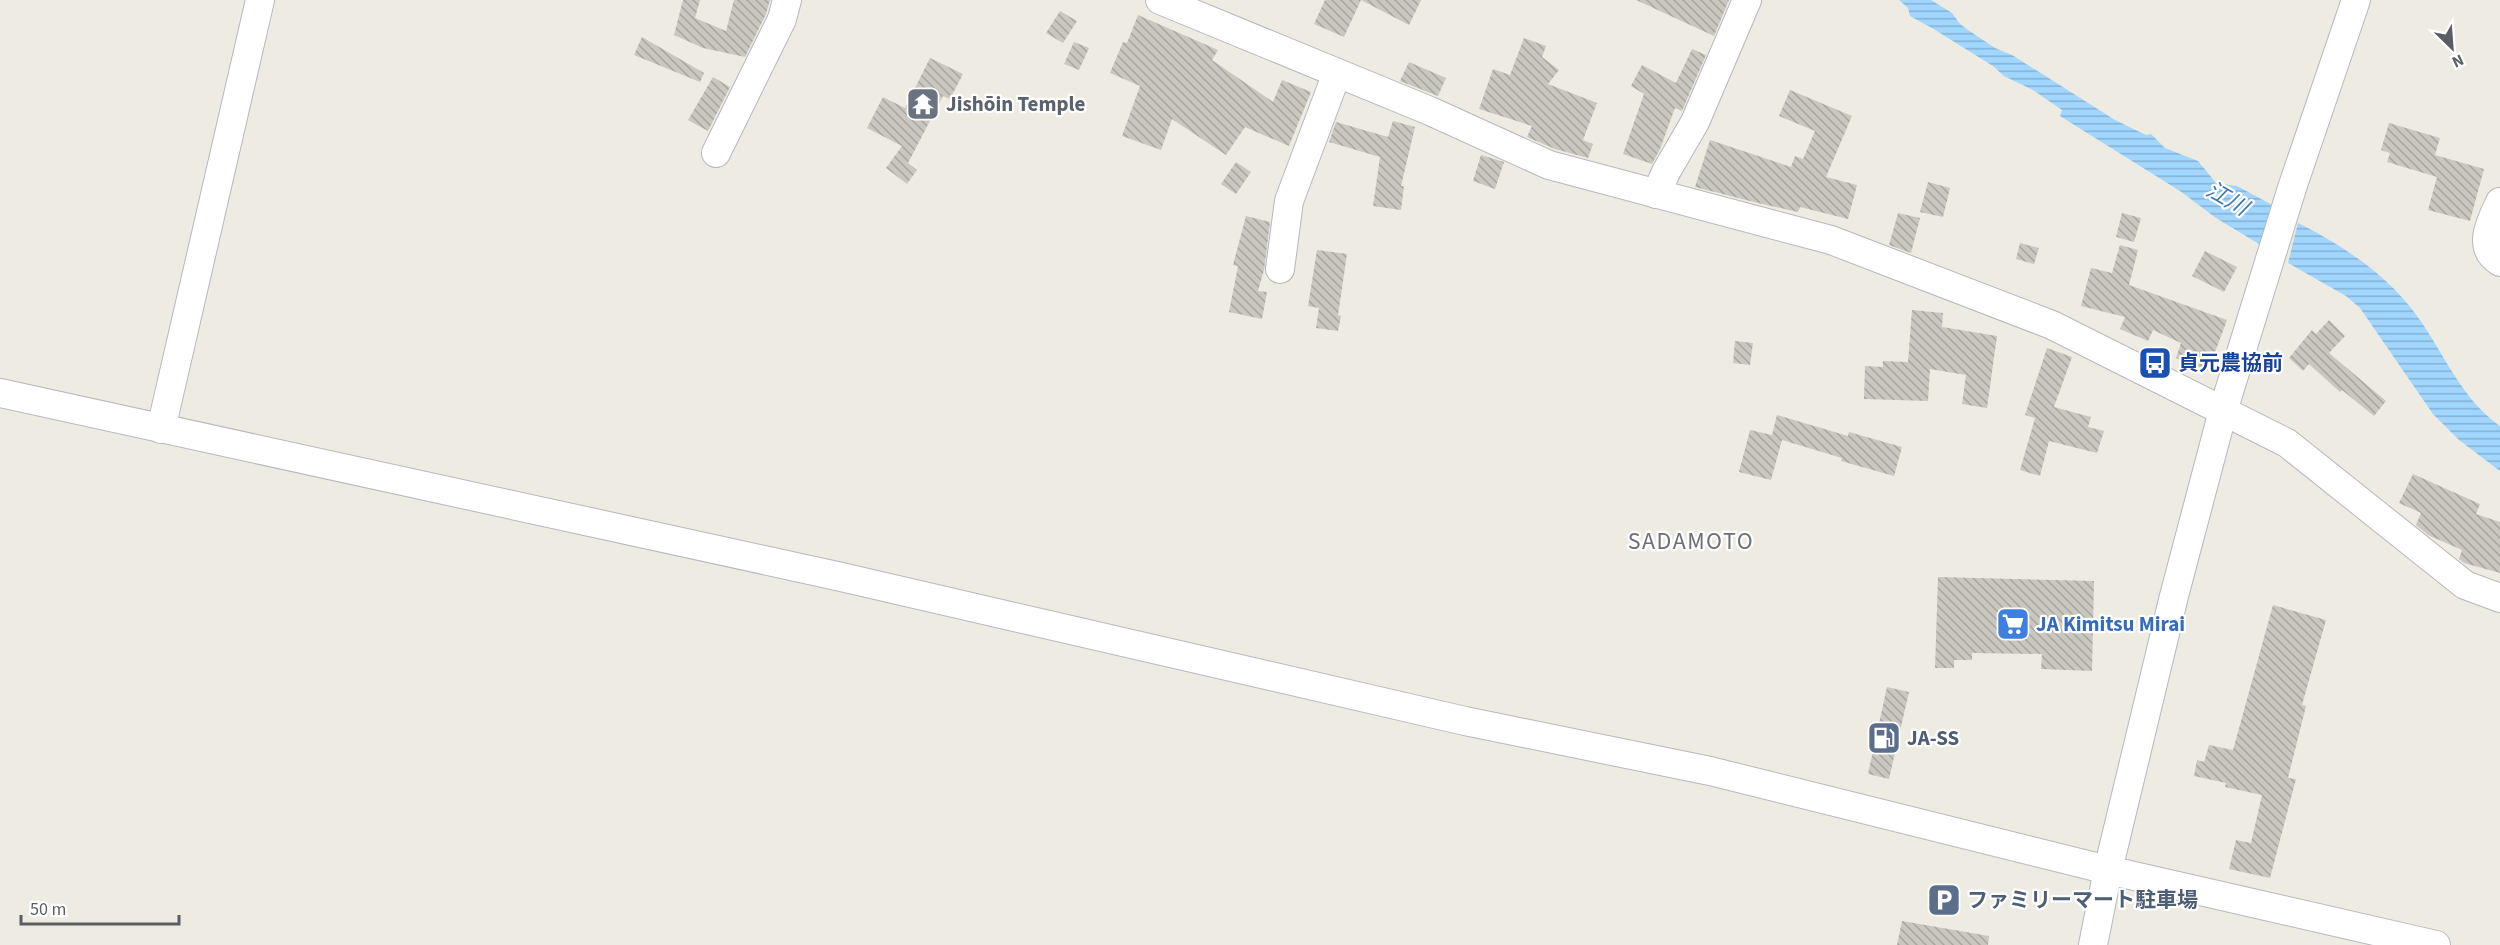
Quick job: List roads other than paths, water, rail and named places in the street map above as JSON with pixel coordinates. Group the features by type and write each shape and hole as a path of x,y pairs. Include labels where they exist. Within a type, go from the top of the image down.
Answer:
{"street":[{"path":"161,429 260,0"},
{"path":"716,153 782,20 787,0"},
{"path":"1160,0 1430,111 1549,165 1831,240 2052,325 2287,443 2464,585 2500,598"},
{"path":"1656,194 1695,122 1747,0"},
{"path":"2093,945 2108,870 2174,596 2223,411 2292,188 2356,0"},
{"path":"1280,269 1289,201 1336,73"},
{"path":"2500,202 2488,228 2487,245 2493,258 2500,262"},
{"path":"0,393 837,576 1465,721 1710,771 2108,870 2436,945"}],"water":[{"name":"江川","path":"1899,0 1931,0 1952,13 1960,24 1995,48 2012,55 2115,120 2146,135 2151,134 2165,148 2198,161 2216,183 2237,186 2274,206 2264,247 2060,116 2062,110 2033,90 2004,76 1993,66 1910,16 1908,8"},
{"path":"2298,223 2363,262 2405,301 2427,330 2474,403 2500,426 2500,471 2459,440 2433,414 2360,308 2346,296 2288,263"}],"place":[{"name":"Jishōin Temple","path":"923,104"},
{"name":"貞元農協前","path":"2155,363"},
{"name":"JA Kimitsu Mirai","path":"2013,624"},
{"name":"JA-SS","path":"1884,738"},
{"name":"ファミリーマート駐車場","path":"1944,900"}],"district":[{"name":"SADAMOTO","path":"1691,541"}]}
